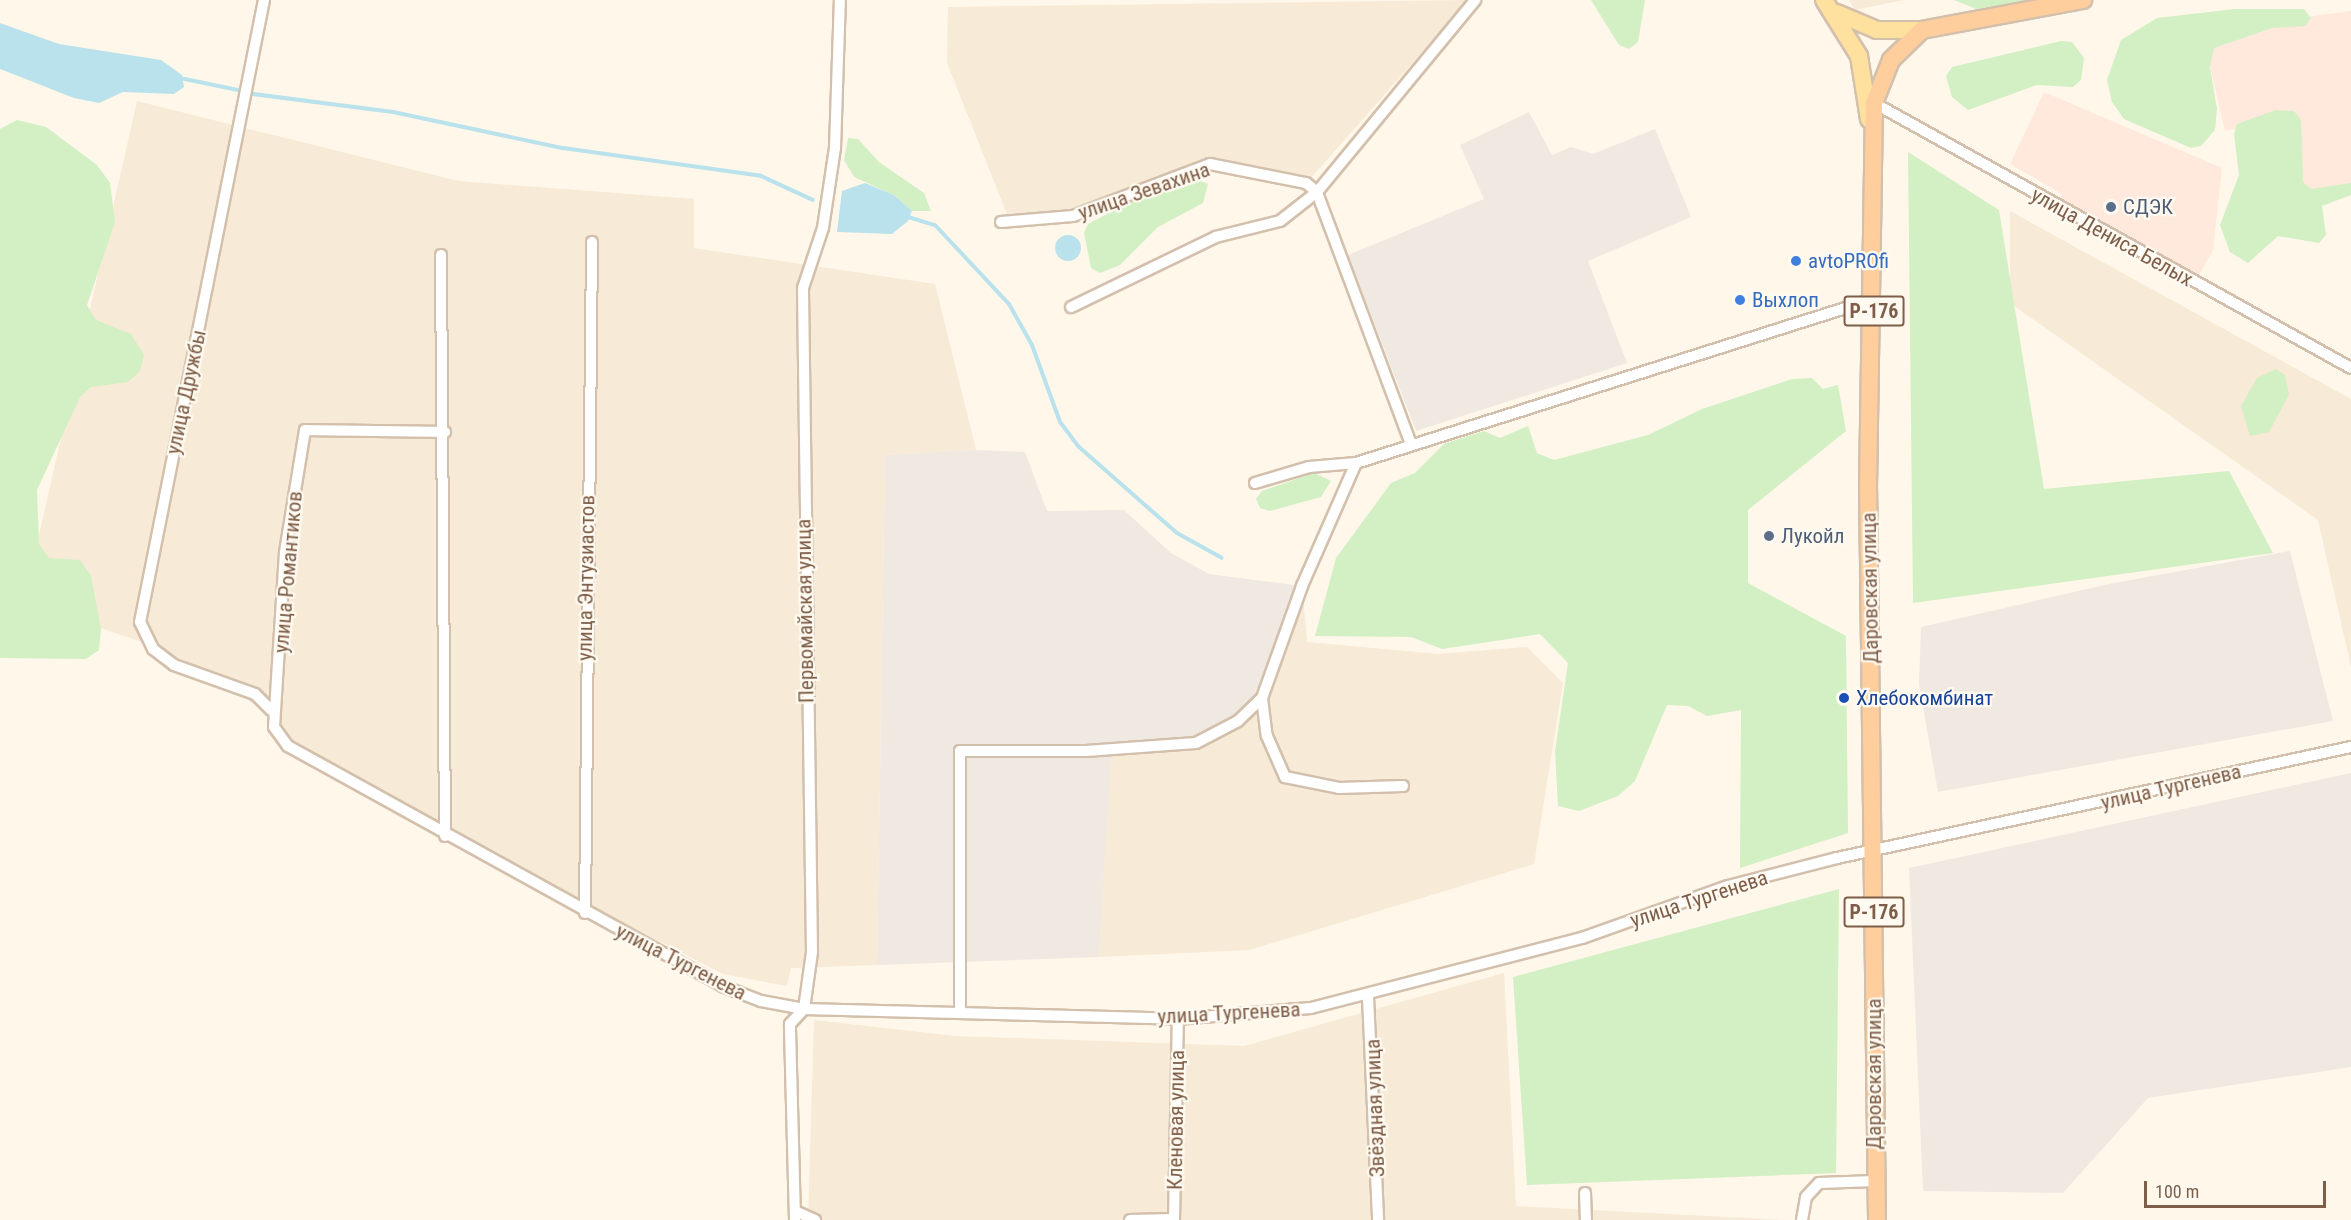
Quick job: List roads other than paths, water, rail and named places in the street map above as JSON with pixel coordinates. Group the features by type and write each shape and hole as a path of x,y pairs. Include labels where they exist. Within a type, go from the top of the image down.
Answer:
{"highway":[{"path":"1922,30 2083,0"},
{"name":"Даровская улица","path":"1877,1220 1868,487 1874,299 1870,136 1874,103 1891,60 1922,30"}],"main road":[{"path":"1827,5 1877,30 1922,30"},
{"name":"Даровская улица","path":"1827,5 1859,56 1870,136"}],"street":[{"name":"улица Дружбы","path":"264,0 140,622 153,650 174,665 255,694 271,710"},
{"name":"Первомайская улица","path":"795,1215 790,1024 804,1009 812,952 803,288 823,228 835,148 840,0"},
{"path":"1071,307 1216,237 1280,221 1317,192 1474,0"},
{"name":"улица Дениса Белых","path":"1874,103 2351,368"},
{"name":"улица Зевахина","path":"1001,222 1073,216 1210,164 1306,183 1317,192"},
{"path":"1317,192 1411,444"},
{"name":"улица Энтузиастов","path":"585,913 592,242"},
{"path":"441,255 445,432 445,836"},
{"path":"1255,483 1309,467 1356,464 1411,444 1874,299"},
{"name":"улица Романтиков","path":"271,710 281,665 285,552 305,430 445,432"},
{"path":"960,1013 960,751 1086,751 1196,743 1239,721 1262,698 1302,586 1356,464"},
{"path":"1262,698 1268,736 1285,777 1339,788 1403,786"},
{"name":"улица Тургенева","path":"271,710 274,727 288,746 585,913 722,986 761,1001 804,1009 1178,1019 1257,1016 1368,997 1582,938 1728,886 2351,747"},
{"name":"Звёздная улица","path":"1368,997 1378,1220"},
{"name":"Кленовая улица","path":"1174,1219 1178,1019"},
{"path":"1802,1220 1806,1197 1819,1183 1875,1181"},
{"path":"1585,1193 1586,1220"},
{"path":"795,1215 815,1220"},
{"path":"1130,1220 1174,1219"}],"water":[{"path":"0,23 59,44 161,60 182,75 184,87 174,94 123,92 99,103 74,98 0,69"},
{"path":"865,183 894,195 912,211 908,221 892,234 837,232 842,191"},
{"path":"1068,235 1077,239 1081,248 1077,257 1068,261 1059,257 1055,248 1059,239"}],"waterway":[{"path":"180,78 238,90"},
{"path":"253,94 393,112 563,148 761,176 813,200"},
{"path":"905,216 935,225 1009,304 1032,345 1060,422 1079,447 1177,533 1222,558"}],"place":[{"name":"СДЭК","path":"2111,207"},
{"name":"avtoPROfi","path":"1796,261"},
{"name":"Выхлоп","path":"1740,300"},
{"name":"Лукойл","path":"1769,536"},
{"name":"Хлебокомбинат","path":"1844,698"}]}
